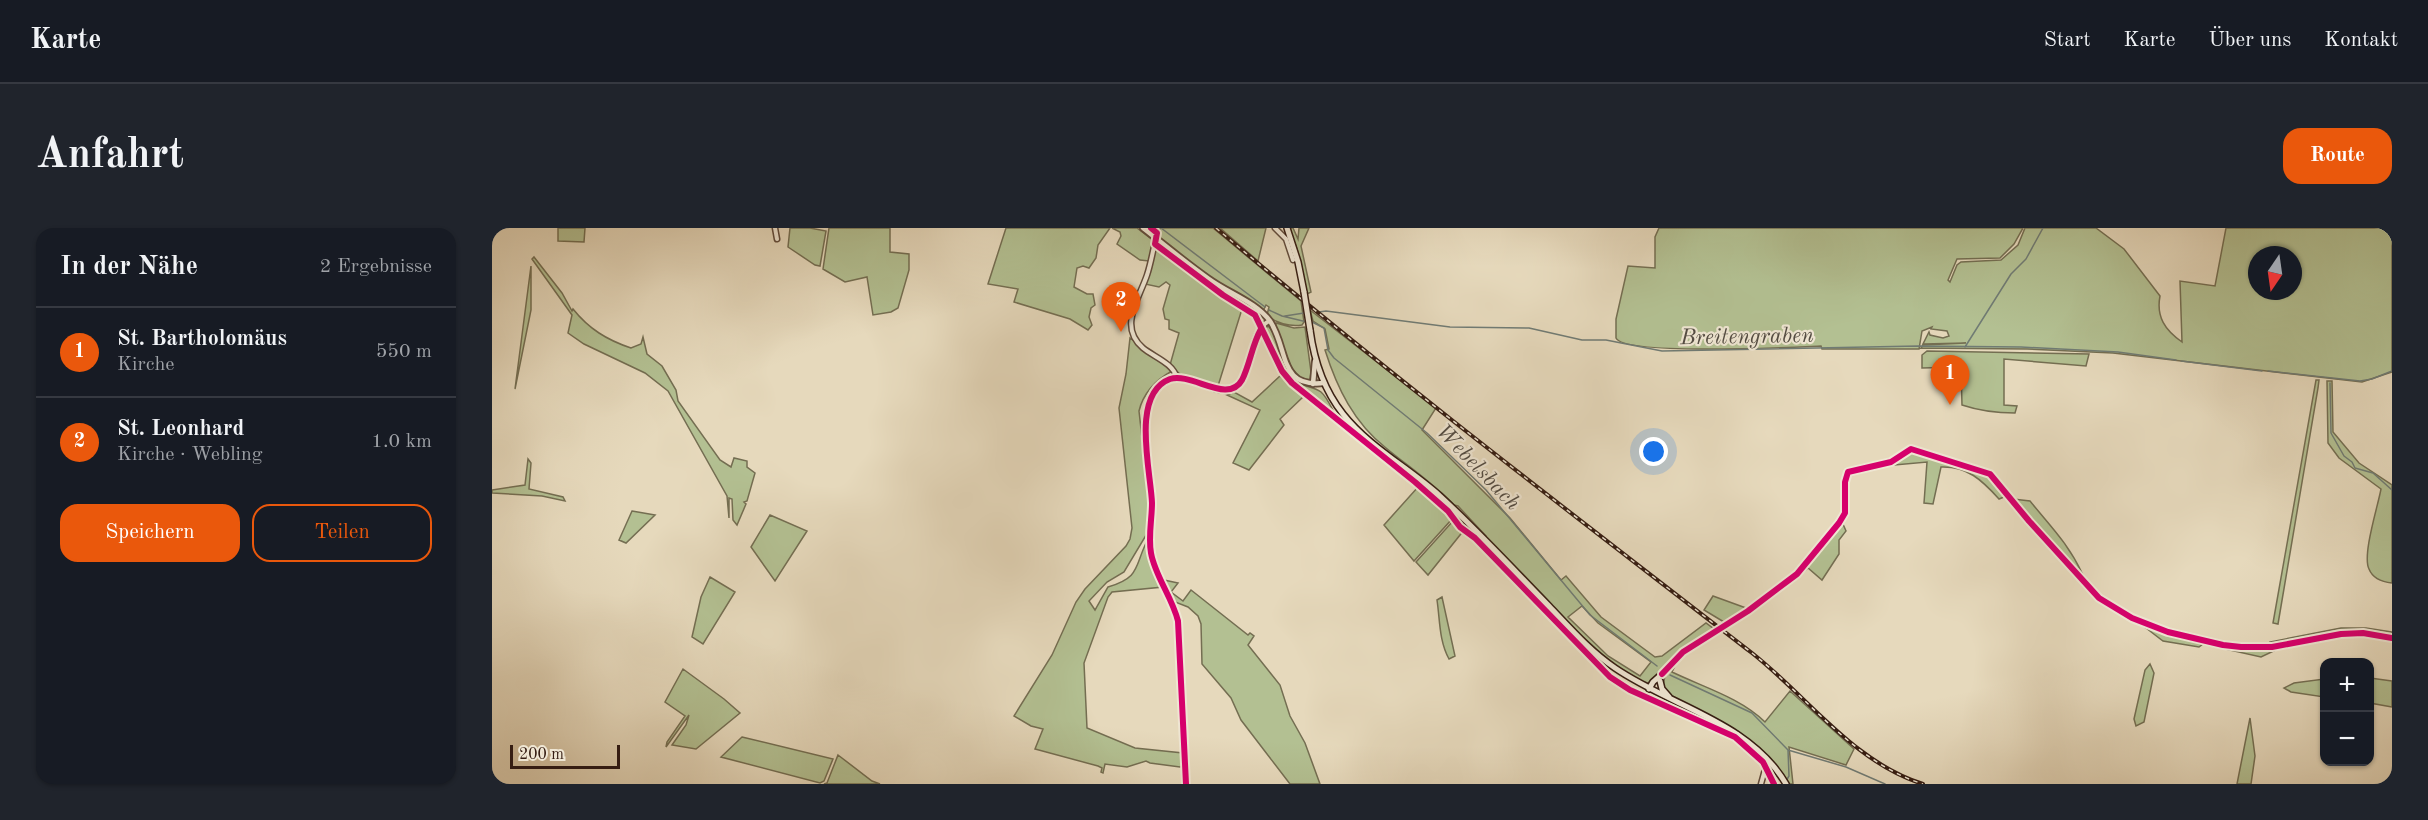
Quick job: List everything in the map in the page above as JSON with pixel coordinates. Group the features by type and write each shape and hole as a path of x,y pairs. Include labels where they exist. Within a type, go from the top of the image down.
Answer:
{"main road":[{"path":"1287,228 1304,292 1315,358 1324,383 1341,412 1361,432 1439,496 1590,648 1651,690 1737,734 1767,759 1785,782"},
{"path":"1651,690 1653,682 1662,674"},
{"path":"1651,690 1660,681 1662,674"},
{"path":"1660,681 1662,689 1673,701"}],"street":[{"path":"775,228 777,238"},
{"path":"1143,228 1210,280 1259,311 1269,321 1291,372 1302,383 1324,383"},
{"path":"1275,228 1286,239 1295,261"},
{"path":"1156,238 1148,275 1132,311 1131,331 1142,347 1175,371 1177,378"},
{"path":"1186,784 1179,629 1173,606 1151,554 1152,501 1146,441 1147,415 1152,397 1166,381 1177,378 1226,390 1234,388 1242,380 1256,339 1265,323 1269,321"},
{"path":"1313,384 1315,358"},
{"path":"1662,674 1683,652 1748,611 1797,573 1845,513 1845,482 1848,472 1891,462 1911,449 1990,474 2099,598 2125,614 2168,632 2241,647 2272,647 2341,634 2363,633 2392,638"},
{"path":"1737,734 1735,737 1755,753 1766,766 1761,784"}],"green space":[{"path":"558,228 585,228 584,242 558,241"},
{"path":"790,228 826,231 820,266 788,247"},
{"path":"829,228 890,228 890,252 909,254 909,270 898,308 891,312 873,315 867,277 845,282 823,269"},
{"path":"1006,228 1110,228 1098,245 1096,258 1089,268 1083,266 1077,268 1074,287 1087,294 1093,294 1095,305 1091,308 1089,317 1092,325 1088,330 1070,319 1014,302 1018,289 988,284"},
{"path":"1112,228 1137,228 1154,241 1149,261 1140,260 1117,244 1121,236 1120,232"},
{"path":"1160,228 1213,228 1301,301 1304,322 1302,325 1288,325 1274,320 1267,315 1269,307 1266,305 1263,311 1208,276 1158,238"},
{"path":"1220,228 1266,228 1258,261"},
{"path":"1289,228 1293,228 1298,239 1299,228 1309,228 1301,246 1311,292 1307,294 1297,249"},
{"path":"1659,228 2023,228 2014,244 2000,258 1957,259 1948,280 1950,282 1957,265 1961,262 2001,260 2018,245 2025,228 2096,228 2124,249 2160,296 2159,310 2163,322 2182,342 2180,281 2215,286 2226,228 2392,228 2392,372 2362,382 2113,353 1921,348 1923,345 1966,343 1923,344 1929,332 1930,335 1943,338 1949,336 1947,331 1931,329 1932,327 1922,331 1919,349 1822,349 1821,346 1678,349 1626,344 1616,338 1616,319 1628,266 1655,268 1655,237"},
{"path":"1155,246 1242,309 1218,386 1181,375 1170,365 1179,333 1169,329 1169,320 1165,319 1163,309 1170,285 1166,282 1159,287 1145,284"},
{"path":"534,257 562,293 572,311 573,309 592,328 631,348 641,344 643,337 647,354 662,366 676,390 678,401 720,460 731,467 734,458 747,461 747,467 755,473 737,525 733,520 732,499 729,498 729,518 727,496 668,391 645,373 584,344 568,333 572,315 532,259"},
{"path":"531,266 531,310 515,389"},
{"path":"1310,310 1436,408 1422,430 1510,518 1561,580 1566,576 1601,617 1655,657 1662,656 1706,623 1714,629 1692,644 1648,683 1634,678 1609,661 1589,644 1486,540 1486,536 1458,506 1386,448 1365,427 1348,404 1335,378 1325,350 1329,349 1325,329 1313,321","holes":["1582,606 1598,623 1651,662 1640,676 1608,656 1568,617"]},
{"path":"1276,323 1294,328 1305,327 1310,380 1302,380 1291,367 1275,327"},
{"path":"1268,326 1276,337 1288,371 1295,381 1321,392 1336,416 1287,377 1263,331"},
{"path":"1130,338 1172,371 1151,388 1139,411 1149,502 1148,532 1124,572 1107,582 1089,601 1095,610 1108,587 1131,575 1147,541 1150,556 1163,587 1112,592 1108,597 1084,663 1087,728 1135,748 1183,753 1184,765 1180,767 1146,761 1127,767 1105,764 1103,773 1102,768 1098,766 1035,749 1043,729 1031,726 1014,716 1052,655 1076,602 1130,539 1132,528 1119,408"},
{"path":"1927,351 2089,354 2086,366 2004,359 2004,405 2017,406 2015,413 2008,413 1962,405 1961,367 1922,368 1922,355"},
{"path":"1280,376 1305,395 1280,419 1284,425 1249,470 1233,463 1260,410 1227,395 1234,392 1252,402"},
{"path":"2316,380 2319,380 2318,388 2278,624 2273,623"},
{"path":"2327,381 2332,381 2333,432 2359,463 2392,485 2392,583 2375,578 2367,562 2369,542 2381,489 2339,458 2328,443"},
{"path":"1911,450 1960,464 1990,477 2032,525 2004,497 1999,499 1973,475 1950,467 1941,467 1933,504 1924,503 1927,462 1883,466"},
{"path":"528,459 531,463 529,489 563,497 565,501 542,496 492,493 492,490 525,485"},
{"path":"1418,487 1452,519 1414,561 1384,525"},
{"path":"2013,499 2030,501 2065,544 2083,575"},
{"path":"632,511 655,515 626,543 619,540"},
{"path":"770,515 807,531 775,581 751,547"},
{"path":"1453,521 1464,530 1428,575 1416,562"},
{"path":"1842,522 1846,531 1839,540 1839,554 1822,580 1808,568 1795,579"},
{"path":"710,577 735,592 703,644 692,637 701,597"},
{"path":"1164,580 1178,583 1171,592 1183,601 1191,590 1248,635 1250,633 1254,636 1248,645 1280,685 1290,716 1305,743 1320,784 1290,784 1241,720 1231,698 1202,664 1201,624 1198,616 1188,607 1175,602"},
{"path":"1713,596 1746,608 1724,622 1704,610"},
{"path":"1442,597 1455,656 1449,659 1443,645 1439,623 1437,600"},
{"path":"2129,618 2204,642 2241,647 2282,647 2261,657 2203,644 2199,647 2163,641"},
{"path":"2341,628 2366,628 2392,632 2392,637 2342,633 2271,645 2270,642"},
{"path":"1678,660 1672,672 1745,706 1765,722 1790,691 1854,749 1846,765 1789,747 1793,784 1789,784 1773,762 1748,739 1667,693 1663,685 1665,676"},
{"path":"2150,664 2154,673 2144,722 2136,726 2134,719 2145,670"},
{"path":"683,669 740,713 696,749 672,745 686,725 689,715 666,747 685,716 665,702"},
{"path":"2374,679 2392,681 2392,707 2374,704"},
{"path":"2320,680 2320,696 2291,692 2284,688 2294,683"},
{"path":"2250,718 2255,756 2251,784 2237,784"},
{"path":"742,737 833,759 824,781 820,783 721,757"},
{"path":"838,755 872,781 880,784 824,784 827,783"}],"waterway":[{"name":"Webelsbach","path":"1161,228 1265,307"},
{"path":"1965,347 2011,274 2026,259 2043,228"},
{"name":"Breitengraben","path":"1269,310 1282,316 1307,322"},
{"name":"Breitengraben","path":"1319,312 1450,327 1529,328 1582,340 1606,340 1662,351 1918,346 2021,347 2118,352 2176,360"},
{"name":"Breitengraben","path":"1285,316 1304,313"},
{"name":"Webelsbach","path":"1312,322 1324,328 1328,350 1334,358 1427,433 1486,490 1590,615 1657,666"},
{"name":"Breitengraben","path":"2181,361 2262,371"},
{"name":"Breitengraben","path":"2268,371 2360,381 2392,371"},
{"path":"2330,383 2331,433 2344,456 2352,462 2355,468 2373,473 2392,490"},
{"name":"Webelsbach","path":"1670,675 1752,713 1788,750 1846,767 1885,784"},
{"path":"1786,781 1789,776 1788,750"}],"railway":[{"path":"1216,228 1415,390 1773,670 1853,744 1898,774 1923,784"}],"cycle path":[{"path":"1151,228 1157,233 1155,244 1223,295 1255,315 1282,371 1292,383 1448,511 1460,527 1475,538 1610,677 1630,690 1735,737 1763,762 1774,784"},
{"path":"1186,784 1178,621 1156,570 1150,547 1152,503 1146,417 1150,400 1158,387 1170,379 1189,380 1219,389 1236,387 1245,374 1261,329"},
{"path":"1662,674 1683,652 1748,611 1797,574 1845,513 1845,482 1848,472 1891,462 1911,449 1990,474 2099,598 2132,618 2168,632 2241,647 2272,647 2341,634 2363,633 2392,638"}],"place":[{"name":"St. Leonhard","path":"1121,332"},
{"name":"St. Bartholomäus","path":"1950,405"}]}
